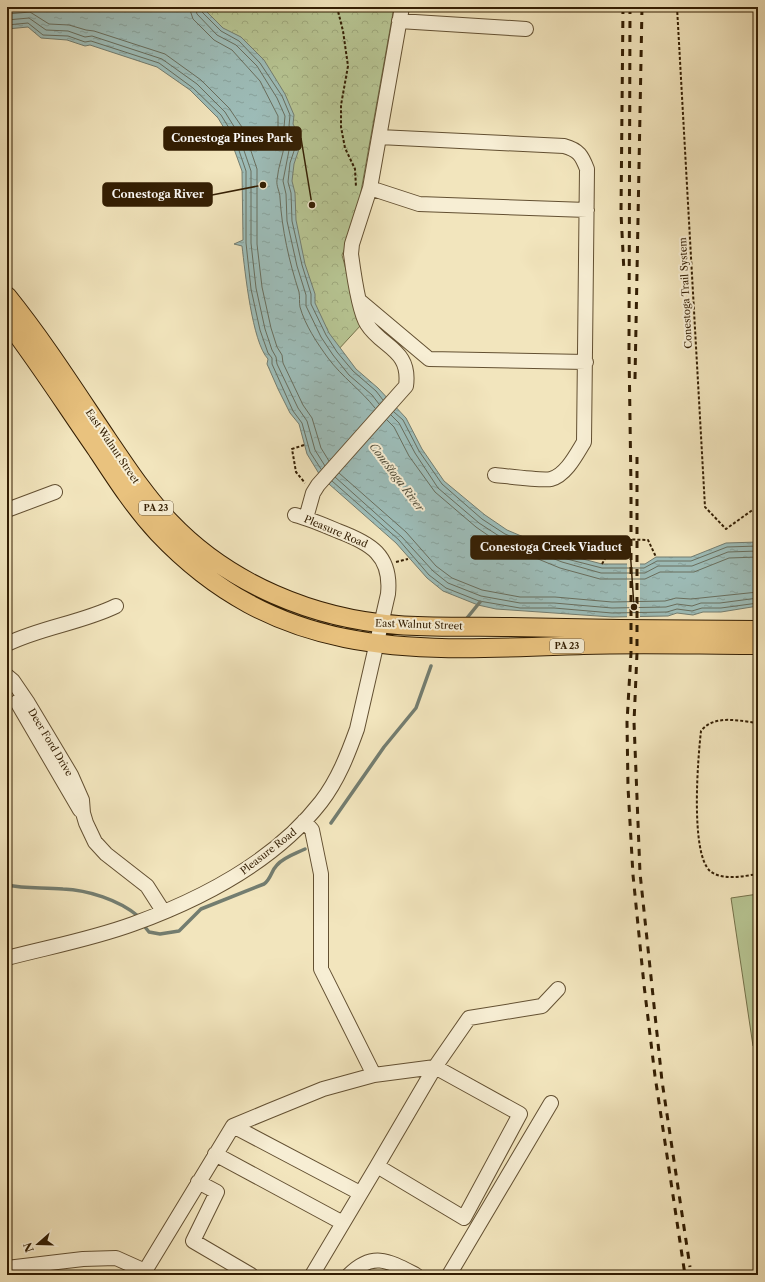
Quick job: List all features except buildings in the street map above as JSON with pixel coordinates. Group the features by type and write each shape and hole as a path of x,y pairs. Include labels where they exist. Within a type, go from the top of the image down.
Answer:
{"main road":[{"name":"East Walnut Street","path":"7,296 48,350 145,493 160,512 184,536 227,569 278,596 329,614 381,624 616,630 758,630"},
{"name":"East Walnut Street","path":"7,321 136,508 160,535 185,558 230,592 270,615 324,634 377,644 415,647 518,647 626,644 758,645"}],"street":[{"path":"313,493 323,479 406,386 405,365 400,356 366,323 351,254 352,244 370,188 402,7"},
{"path":"399,21 526,29"},
{"path":"379,137 564,146 576,149 583,156 587,169 584,442 560,474 550,479 495,475"},
{"path":"370,188 419,204 587,210"},
{"path":"360,301 429,359 586,362"},
{"path":"7,510 55,492"},
{"name":"Pleasure Road","path":"7,958 119,929 163,912 205,892 244,870 270,852 304,821 332,786 350,749 363,707 388,594 388,580 385,565 373,547 360,539 300,516 313,493"},
{"path":"7,644 21,637 102,613 116,606"},
{"name":"Deer Ford Drive","path":"7,676 13,681 28,703 71,775 82,800 83,813 89,830 98,845 106,854 147,886 163,912"},
{"name":"Deer Ford Drive","path":"7,684 74,803 83,813"},
{"path":"304,821 312,830 321,874 321,969 374,1075"},
{"path":"312,1275 435,1067 469,1018 542,1006 558,989"},
{"path":"7,1268 83,1259 116,1258 146,1274 214,1154 233,1126 323,1089 374,1075 435,1067 520,1114 464,1218 377,1166"},
{"path":"449,1275 551,1103"},
{"path":"233,1126 360,1194"},
{"path":"214,1154 343,1223"},
{"path":"198,1182 217,1192 193,1241 251,1275"},
{"path":"349,1275 362,1263 376,1259 391,1262 416,1275"}],"path":[{"path":"337,7 343,32 348,66 341,105 341,127 345,148 355,170 357,201 364,208"},
{"name":"Conestoga Trail System","path":"678,7 705,507 726,529 758,506"},
{"path":"304,445 292,449 296,472 313,493"},
{"path":"602,564 616,539 648,540 656,557"},
{"path":"758,723 720,720 705,725 701,731 697,800 701,851 703,859 710,871 722,876 733,877 758,874"}],"green space":[{"path":"66,7 394,7 355,225 342,255 361,325 314,376 248,122"},
{"path":"758,894 758,1045 753,1046 731,898"}],"water":[{"path":"7,7 202,7 223,28 241,37 264,60 285,94 294,115 293,124 300,137 300,146 294,164 292,181 295,193 296,220 305,264 315,294 315,303 329,333 356,369 378,388 406,418 422,449 444,481 485,515 507,530 564,554 602,564 645,564 656,557 691,557 726,543 758,542 758,606 721,612 703,612 693,615 677,613 668,616 612,617 496,609 478,605 443,591 427,578 396,543 321,477 307,454 299,424 290,413 278,389 267,364 268,359 262,350 258,338 250,306 242,246 234,244 243,240 242,171 230,138 218,118 190,90 157,67 90,45 85,46 67,40 41,38 28,27 7,29"}],"pier":[{"path":"627,562 640,562 640,618 627,619"}],"waterway":[{"path":"467,618 480,602"},
{"path":"331,823 384,747 416,708 431,666"},
{"path":"145,927 149,932 160,934 179,931 201,909 264,884 280,862 305,849"},
{"path":"7,885 83,891 122,905 138,916"}],"railway":[{"path":"623,7 621,213 624,272"},
{"path":"630,7 629,350 631,653 627,722 628,787 633,875 644,985 655,1076 685,1275"},
{"path":"635,379 642,7"},
{"path":"637,457 637,653 634,722 640,873 662,1081 690,1267"}],"place":[{"name":"Conestoga River","path":"263,185"},
{"name":"Conestoga Pines Park","path":"312,205"},
{"name":"Conestoga Creek Viaduct","path":"634,607"}]}
